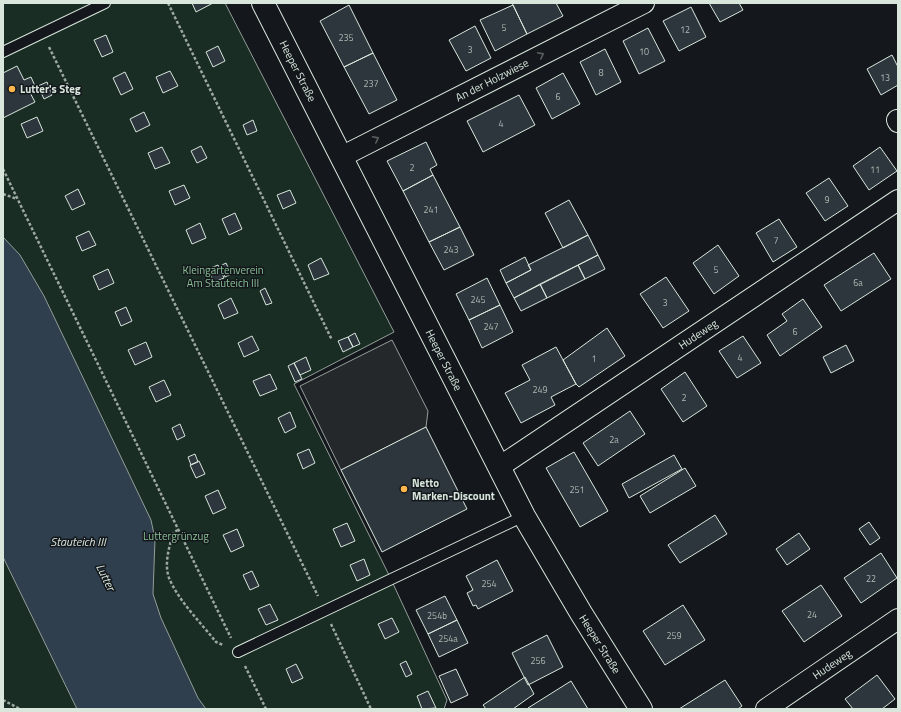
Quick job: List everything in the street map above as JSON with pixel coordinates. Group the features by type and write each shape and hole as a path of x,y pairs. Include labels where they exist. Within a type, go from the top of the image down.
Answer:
{"main road":[{"name":"Heeper Straße","path":"263,3 524,516 581,613 641,709"}],"street":[{"name":"An der Holzwiese","path":"341,157 644,3"},
{"name":"Hudeweg","path":"499,467 898,200"},
{"name":"Hudeweg","path":"766,709 898,618"}],"lane":[{"path":"3,52 105,3"},
{"path":"238,652 524,516"}],"path":[{"path":"168,3 332,340"},
{"path":"42,32 325,611 371,709"},
{"path":"3,169 266,709"},
{"path":"3,194 17,199"},
{"path":"178,530 174,532 170,542 167,559 169,577 180,597 216,642 238,652"},
{"path":"3,700 20,709"}],"green space":[{"name":"Kleingartenverein Am Stauteich III","path":"3,3 225,3 394,332 294,384 389,575 447,700 444,709 3,709"}],"shaded area":[{"path":"392,340 428,411 426,427 341,470 300,386"}],"water":[{"name":"Stauteich III","path":"3,237 20,255 44,296 151,520 155,539 153,594 161,618 198,698 206,709 77,709 3,557"}],"building":[{"path":"192,3 213,3 196,12"},
{"path":"512,3 556,3 563,16 527,34"},
{"path":"709,3 739,3 743,10 720,22"},
{"path":"349,5 373,53 344,67 320,21"},
{"path":"513,5 527,34 495,51 480,20"},
{"path":"691,7 706,37 679,51 663,21"},
{"path":"475,26 491,58 466,71 449,40"},
{"path":"648,28 665,61 639,74 623,41"},
{"path":"106,35 113,52 102,57 94,40"},
{"path":"218,46 225,61 213,67 206,52"},
{"path":"605,49 621,82 596,95 580,62"},
{"path":"373,53 397,100 369,114 344,67"},
{"path":"892,55 898,67 898,85 881,95 867,69"},
{"path":"17,66 24,80 31,77 35,86 28,89 35,102 3,118 3,73"},
{"path":"170,71 178,86 163,93 156,77"},
{"path":"125,72 133,89 121,95 113,78"},
{"path":"563,73 580,104 552,119 536,88"},
{"path":"47,82 52,95 44,99 38,86"},
{"path":"519,95 535,125 483,152 467,121"},
{"path":"144,112 150,125 136,132 130,119"},
{"path":"37,117 43,131 27,138 21,124"},
{"path":"253,120 257,131 247,135 243,125"},
{"path":"426,142 437,165 430,169 433,175 403,191 387,161"},
{"path":"201,146 207,158 197,163 191,151"},
{"path":"162,147 170,163 155,169 148,153"},
{"path":"880,147 897,171 869,190 853,166"},
{"path":"433,175 460,227 429,242 403,191"},
{"path":"829,178 848,206 825,221 806,193"},
{"path":"184,185 190,198 175,205 169,191"},
{"path":"78,189 85,204 72,210 65,196"},
{"path":"290,190 296,203 283,209 277,195"},
{"path":"569,200 588,235 563,248 545,213"},
{"path":"235,213 242,229 229,235 222,219"},
{"path":"779,219 797,247 773,262 756,233"},
{"path":"200,223 206,238 192,244 186,230"},
{"path":"460,227 474,255 444,270 429,242"},
{"path":"89,231 96,245 82,251 76,237"},
{"path":"588,235 598,255 514,298 506,283 531,270 528,265"},
{"path":"718,245 739,276 714,294 693,263"},
{"path":"874,253 891,279 841,311 824,285"},
{"path":"598,255 605,269 585,279 578,265"},
{"path":"525,257 531,270 506,283 500,270"},
{"path":"321,258 329,274 314,280 308,265"},
{"path":"226,263 231,274 225,277 220,266"},
{"path":"218,265 224,278 214,282 208,269"},
{"path":"578,265 585,279 547,298 540,284"},
{"path":"108,269 114,283 99,290 93,276"},
{"path":"666,277 689,311 663,328 640,294"},
{"path":"487,278 500,305 469,320 456,294"},
{"path":"540,284 547,298 521,311 514,298"},
{"path":"265,288 272,303 266,305 260,291"},
{"path":"231,298 238,313 224,319 218,305"},
{"path":"803,299 822,327 780,356 767,335 787,321 782,314"},
{"path":"500,305 513,332 482,348 469,320"},
{"path":"126,307 132,321 121,326 115,312"},
{"path":"607,328 625,356 579,387 563,360"},
{"path":"355,333 360,344 353,347 348,337"},
{"path":"252,336 259,350 244,357 238,343"},
{"path":"743,336 761,363 737,378 719,351"},
{"path":"348,337 353,347 343,352 338,341"},
{"path":"146,342 152,357 135,365 128,350"},
{"path":"846,345 854,361 831,373 823,357"},
{"path":"556,347 576,384 551,397 555,405 521,423 505,393 530,380 522,365"},
{"path":"306,357 311,370 300,375 294,363"},
{"path":"294,363 302,379 295,382 288,366"},
{"path":"685,372 707,406 683,422 661,389"},
{"path":"270,374 277,389 260,396 253,381"},
{"path":"164,380 171,395 156,402 149,387"},
{"path":"630,411 645,434 598,466 583,443"},
{"path":"290,412 296,427 285,433 278,418"},
{"path":"180,424 185,436 177,440 172,428"},
{"name":"Netto Marken-Discount","path":"426,427 467,509 382,552 341,470"},
{"path":"309,449 315,463 303,469 297,454"},
{"path":"574,452 608,511 580,527 546,468"},
{"path":"195,454 198,462 191,465 188,457"},
{"path":"674,455 682,469 629,498 622,484"},
{"path":"199,461 205,474 196,478 190,465"},
{"path":"685,468 696,486 650,513 640,496"},
{"path":"218,490 226,508 213,514 205,496"},
{"path":"715,515 727,534 680,563 668,545"},
{"path":"869,522 880,538 870,545 859,529"},
{"path":"347,523 355,541 341,547 333,529"},
{"path":"237,529 244,546 231,552 223,535"},
{"path":"799,533 810,549 787,565 776,549"},
{"path":"881,553 897,578 861,603 844,578"},
{"path":"364,559 370,575 357,581 350,565"},
{"path":"497,560 513,591 478,609 476,605 473,606 467,593 473,590 466,576"},
{"path":"252,571 259,586 250,590 243,575"},
{"path":"821,585 842,616 804,642 782,611"},
{"path":"445,596 457,620 428,634 416,610"},
{"path":"270,604 278,620 266,625 258,609"},
{"path":"683,605 705,640 665,665 643,631"},
{"path":"392,618 399,632 385,639 378,624"},
{"path":"457,620 468,643 439,657 428,634"},
{"path":"547,635 563,667 528,685 512,653"},
{"path":"406,661 412,674 406,677 400,664"},
{"path":"296,664 303,678 292,683 286,669"},
{"path":"456,669 468,695 451,703 439,676"},
{"path":"877,675 895,699 882,709 853,709 845,699"},
{"path":"525,677 534,694 513,709 486,709 483,705"},
{"path":"725,680 742,706 738,709 679,709"},
{"path":"571,681 588,709 528,708"},
{"path":"428,691 436,708 422,709 417,696"}],"place":[{"name":"Lutter's Steg","path":"12,89"},
{"name":"Netto Marken-Discount","path":"404,489"}],"park label":[{"name":"Luttergrünzug","path":"176,536"}],"water label":[{"name":"Lutter","path":"106,577"}]}
